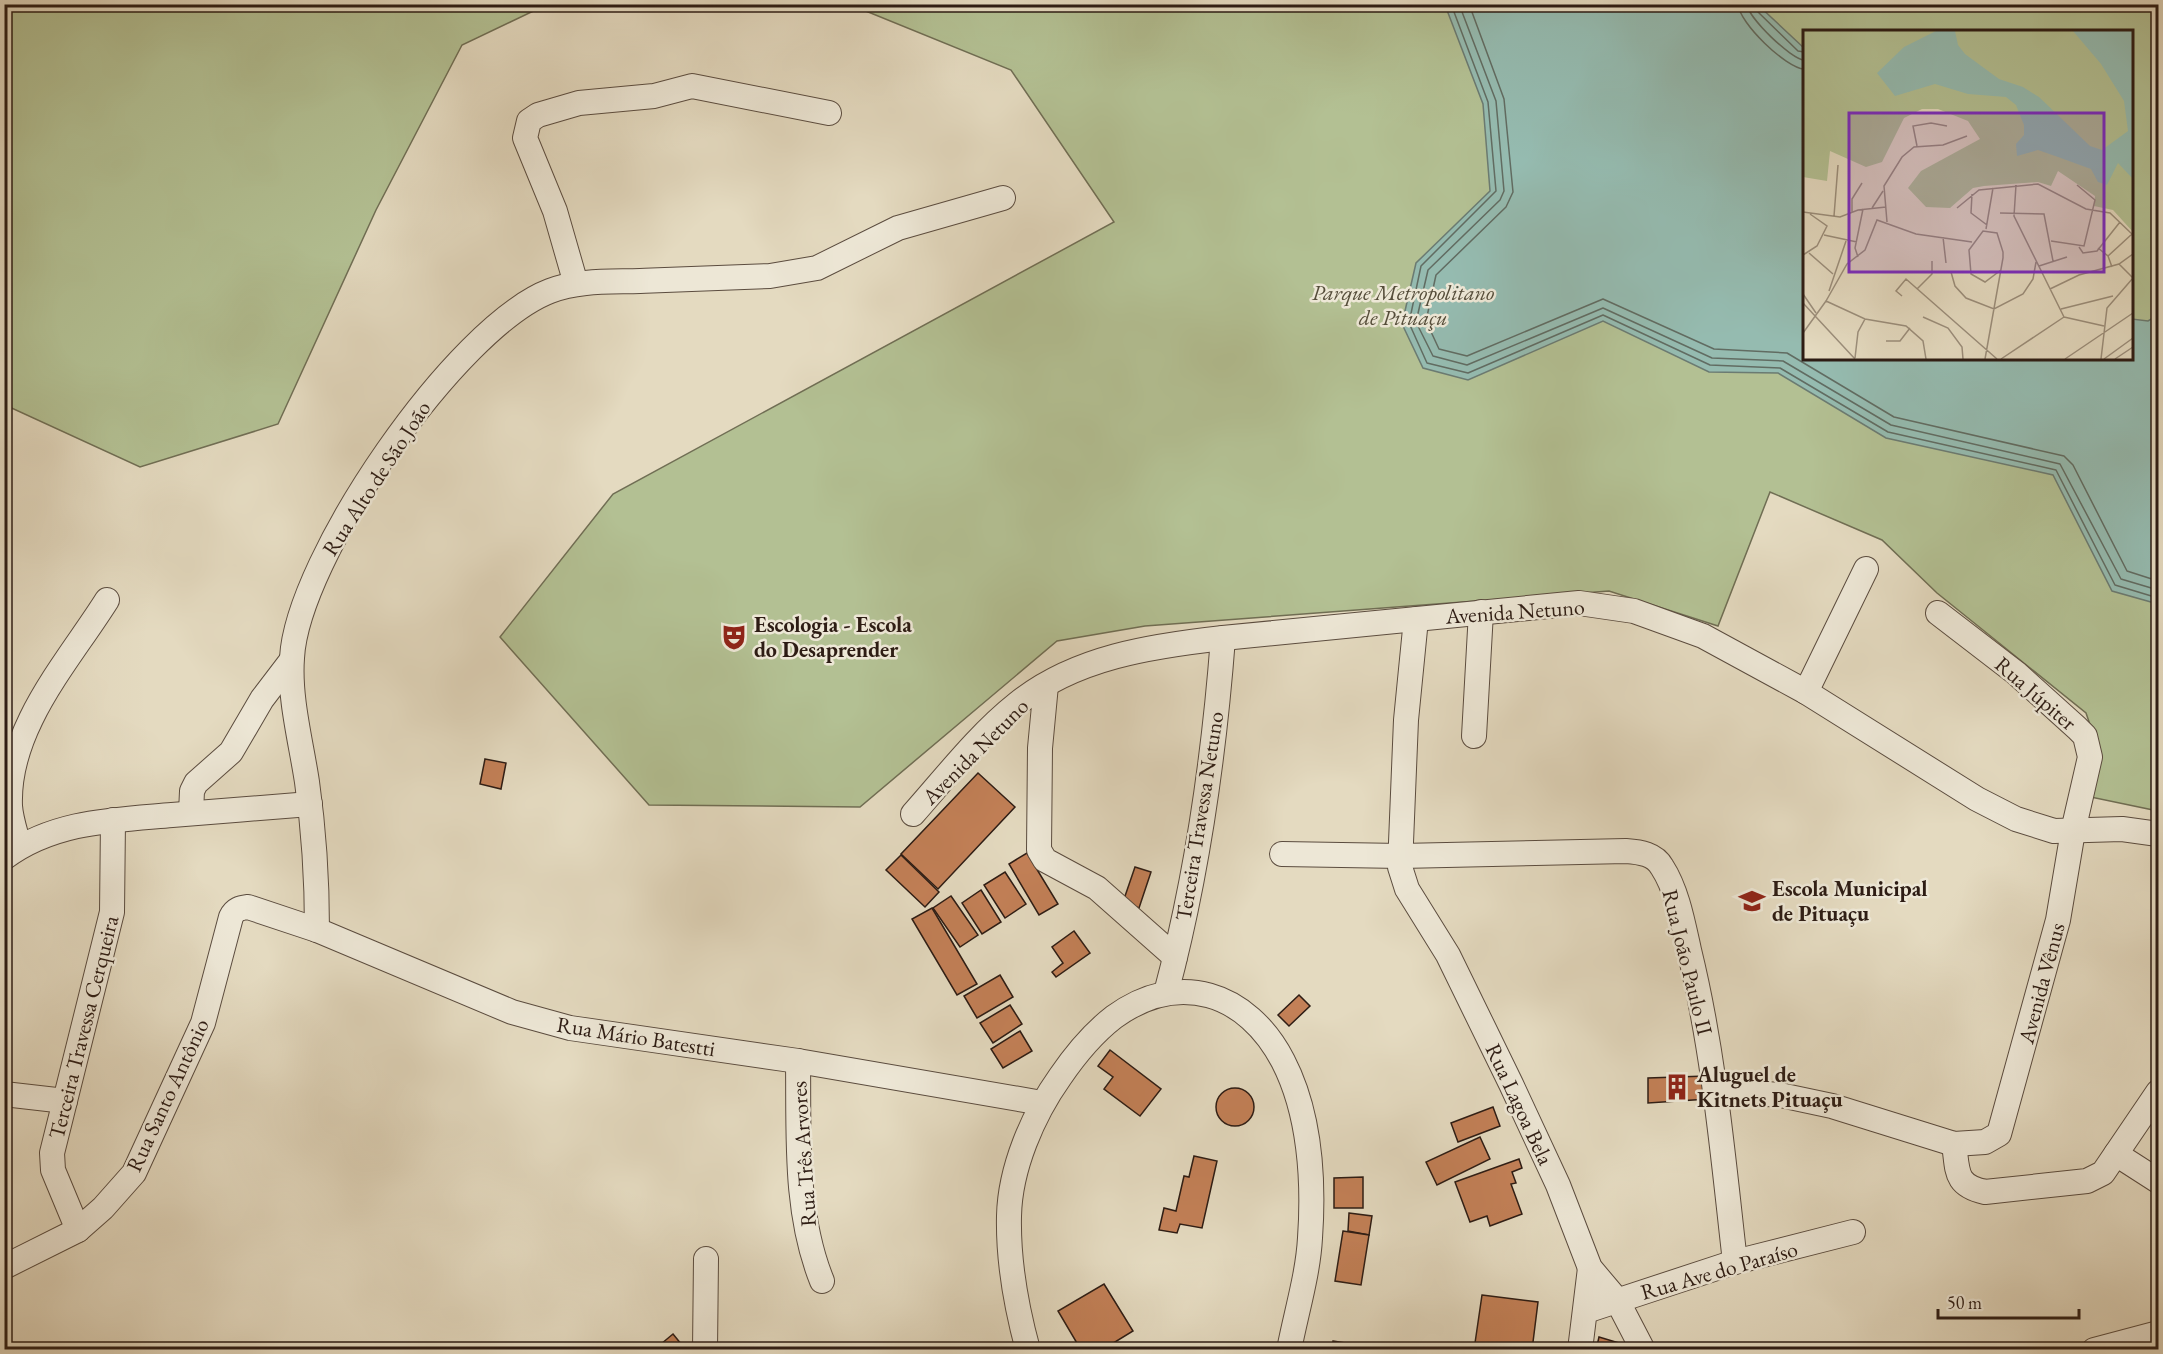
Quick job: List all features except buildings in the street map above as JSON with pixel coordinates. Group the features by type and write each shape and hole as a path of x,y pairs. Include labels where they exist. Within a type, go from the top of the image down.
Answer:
{"street":[{"path":"576,284 555,211 525,138 529,121 538,115 579,104 654,96 693,86 829,113"},
{"name":"Rua Alto de São João","path":"317,930 317,872 291,661 297,622 321,565 357,500 417,409 444,376 518,309 552,290 576,284 794,273 823,265 898,228 1003,198"},
{"path":"1806,692 1866,569"},
{"path":"107,600 38,706 21,743 10,804 12,852 46,834 113,820 310,804"},
{"name":"Avenida Netuno","path":"913,814 1016,704 1074,671 1126,654 1171,644 1223,638 1579,603 1634,611 1703,636 1806,692 1994,809 2034,825 2054,831 2122,829 2158,834"},
{"path":"1474,736 1481,612"},
{"name":"Rua Júpiter","path":"1938,613 2016,673 2085,736 2091,757 2073,831"},
{"name":"Rua Lagoa Bela","path":"1416,619 1406,720 1400,867 1407,889 1448,955 1511,1084 1558,1185 1590,1268 1617,1300 1643,1350"},
{"name":"Terceira Travessa Netuno","path":"1166,993 1175,957 1203,805 1223,638"},
{"path":"191,813 192,791 196,783 231,752 262,699 291,661"},
{"path":"1046,685 1040,748 1039,850 1045,860 1097,888 1175,957"},
{"name":"Terceira Travessa Cerqueira","path":"78,1230 54,1170 55,1134 112,912 113,820"},
{"name":"Avenida Vênus","path":"1954,1144 1985,1142 1998,1134 2058,920 2073,831"},
{"name":"Rua João Paulo II","path":"1282,854 1401,856 1626,851 1640,852 1654,858 1666,875 1682,920 1701,999 1716,1089 1735,1262"},
{"name":"Rua Mário Batestti","path":"248,907 317,930 512,1012 539,1020 591,1032 798,1061 1042,1102"},
{"name":"Rua Santo Antônio","path":"4,1266 78,1230 104,1208 134,1173 203,1023 233,912 248,907"},
{"path":"1028,1350 1015,1300 1009,1214 1029,1131 1042,1102 1077,1053 1093,1036 1115,1017 1166,993 1211,994 1234,1005 1255,1021 1283,1061 1296,1096 1308,1146 1310,1240 1287,1346"},
{"name":"Rua Três Arvores","path":"798,1061 801,1184 810,1248 822,1281"},
{"path":"1716,1089 1780,1095 1832,1106 1954,1144 1958,1174 1962,1183 1971,1189 1985,1192 2087,1181 2110,1164 2158,1092"},
{"path":"4,1094 65,1101"},
{"path":"2110,1164 2158,1181"},
{"name":"Rua Ave do Paraíso","path":"1586,1311 1735,1262 1853,1232"},
{"path":"705,1350 706,1259"},
{"path":"1580,1350 1590,1268"},
{"path":"2094,1350 2158,1333"}],"green space":[{"path":"5,4 546,5 462,45 376,210 278,424 140,467 5,405"},
{"name":"Parque Metropolitano de Pituaçu","path":"851,5 2158,5 2158,811 2081,795 2097,745 2086,713 1937,593 1882,540 1770,492 1718,626 1609,591 1145,626 1057,641 860,807 649,805 500,637 613,494 1114,222 1011,70"}],"water":[{"path":"1445,5 1758,5 1803,47 1803,360 2133,360 2133,319 2148,321 2158,315 2158,604 2112,591 2053,475 1886,438 1778,373 1709,372 1603,321 1468,380 1423,368 1402,324 1416,263 1490,191 1483,104"}],"place":[{"name":"Escologia - Escola do Desaprender","path":"734,637"},
{"name":"Escola Municipal de Pituaçu","path":"1752,901"},
{"name":"Aluguel de Kitnets Pituaçu","path":"1677,1087"}]}
